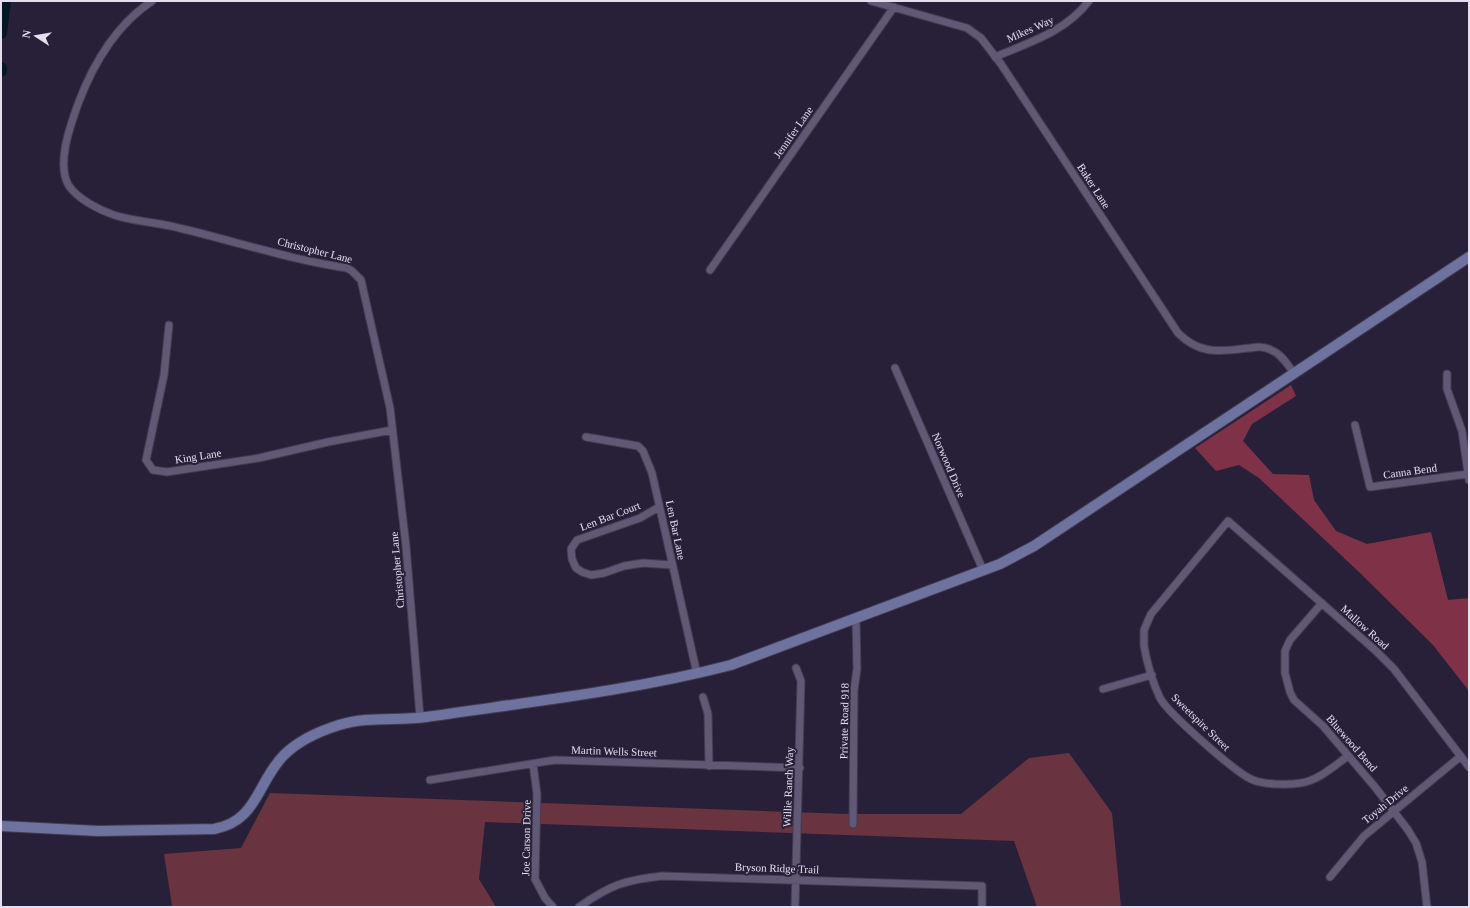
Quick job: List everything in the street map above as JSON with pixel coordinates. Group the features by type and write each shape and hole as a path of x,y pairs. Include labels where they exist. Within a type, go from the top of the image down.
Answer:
{"street":[{"name":"Christopher Lane","path":"152,1 128,19 98,61 84,86 73,117 63,159 65,177 69,185 81,198 112,214 124,218 157,222 352,270 362,283 390,408 406,546 420,717"},
{"name":"Baker Lane","path":"871,1 967,28 981,38 1178,333 1192,345 1210,351 1262,347 1271,350 1280,355 1295,374"},
{"name":"Mikes Way","path":"995,57 1056,31 1078,15 1089,1"},
{"name":"Jennifer Lane","path":"710,270 894,8"},
{"path":"1,826 98,831 214,829 224,827 245,815 279,761 290,750 303,741 349,722 372,719 420,717 564,697 697,674 731,665 1000,564 1034,546 1468,262"},
{"name":"King Lane","path":"169,325 164,376 146,460 153,470 167,472 259,458 328,442 392,430"},
{"name":"Norwood Drive","path":"895,368 983,570"},
{"path":"1447,374 1447,389 1462,431 1468,477"},
{"name":"Canna Bend","path":"1355,426 1370,487 1468,477"},
{"name":"Len Bar Lane","path":"586,436 633,444 643,451 652,473 697,674"},
{"name":"Len Bar Court","path":"659,507 640,518 578,540 571,549 572,559 576,568 591,575 604,574 624,566 643,563 672,565"},
{"name":"Mallow Road","path":"1228,521 1394,668 1469,767"},
{"name":"Sweetspire Street","path":"1228,521 1156,606 1146,622 1143,639 1146,655 1160,698 1172,712 1238,771 1254,781 1269,783 1308,782 1348,756"},
{"name":"Bluewood Bend","path":"1322,603 1290,640 1285,651 1285,674 1294,700 1323,726 1394,811 1416,843 1422,862 1427,907"},
{"name":"Private Road 918","path":"853,824 856,618"},
{"name":"Willie Ranch Way","path":"795,907 800,768 801,681 796,668"},
{"path":"1103,689 1152,675"},
{"path":"703,697 708,714 709,766"},
{"name":"Toyah Drive","path":"1330,877 1364,836 1461,756"},
{"name":"Martin Wells Street","path":"430,780 555,760 800,768"},
{"name":"Joe Carson Drive","path":"533,764 537,794 535,879 545,898 553,907"},
{"name":"Bryson Ridge Trail","path":"579,907 600,892 630,880 654,876 982,886 982,907"}],"shaded area":[{"path":"1291,385 1296,396 1252,424 1243,441 1273,474 1309,475 1314,500 1336,531 1367,544 1431,532 1448,600 1469,598 1469,691 1433,645 1359,572 1259,478 1239,465 1216,471 1195,448"},
{"path":"1069,753 1112,813 1121,907 1037,907 1014,841 485,822 479,879 496,907 172,906 164,854 241,848 270,793 847,814 961,814 1029,758"}],"waterway":[{"path":"1,33 5,1"}]}
